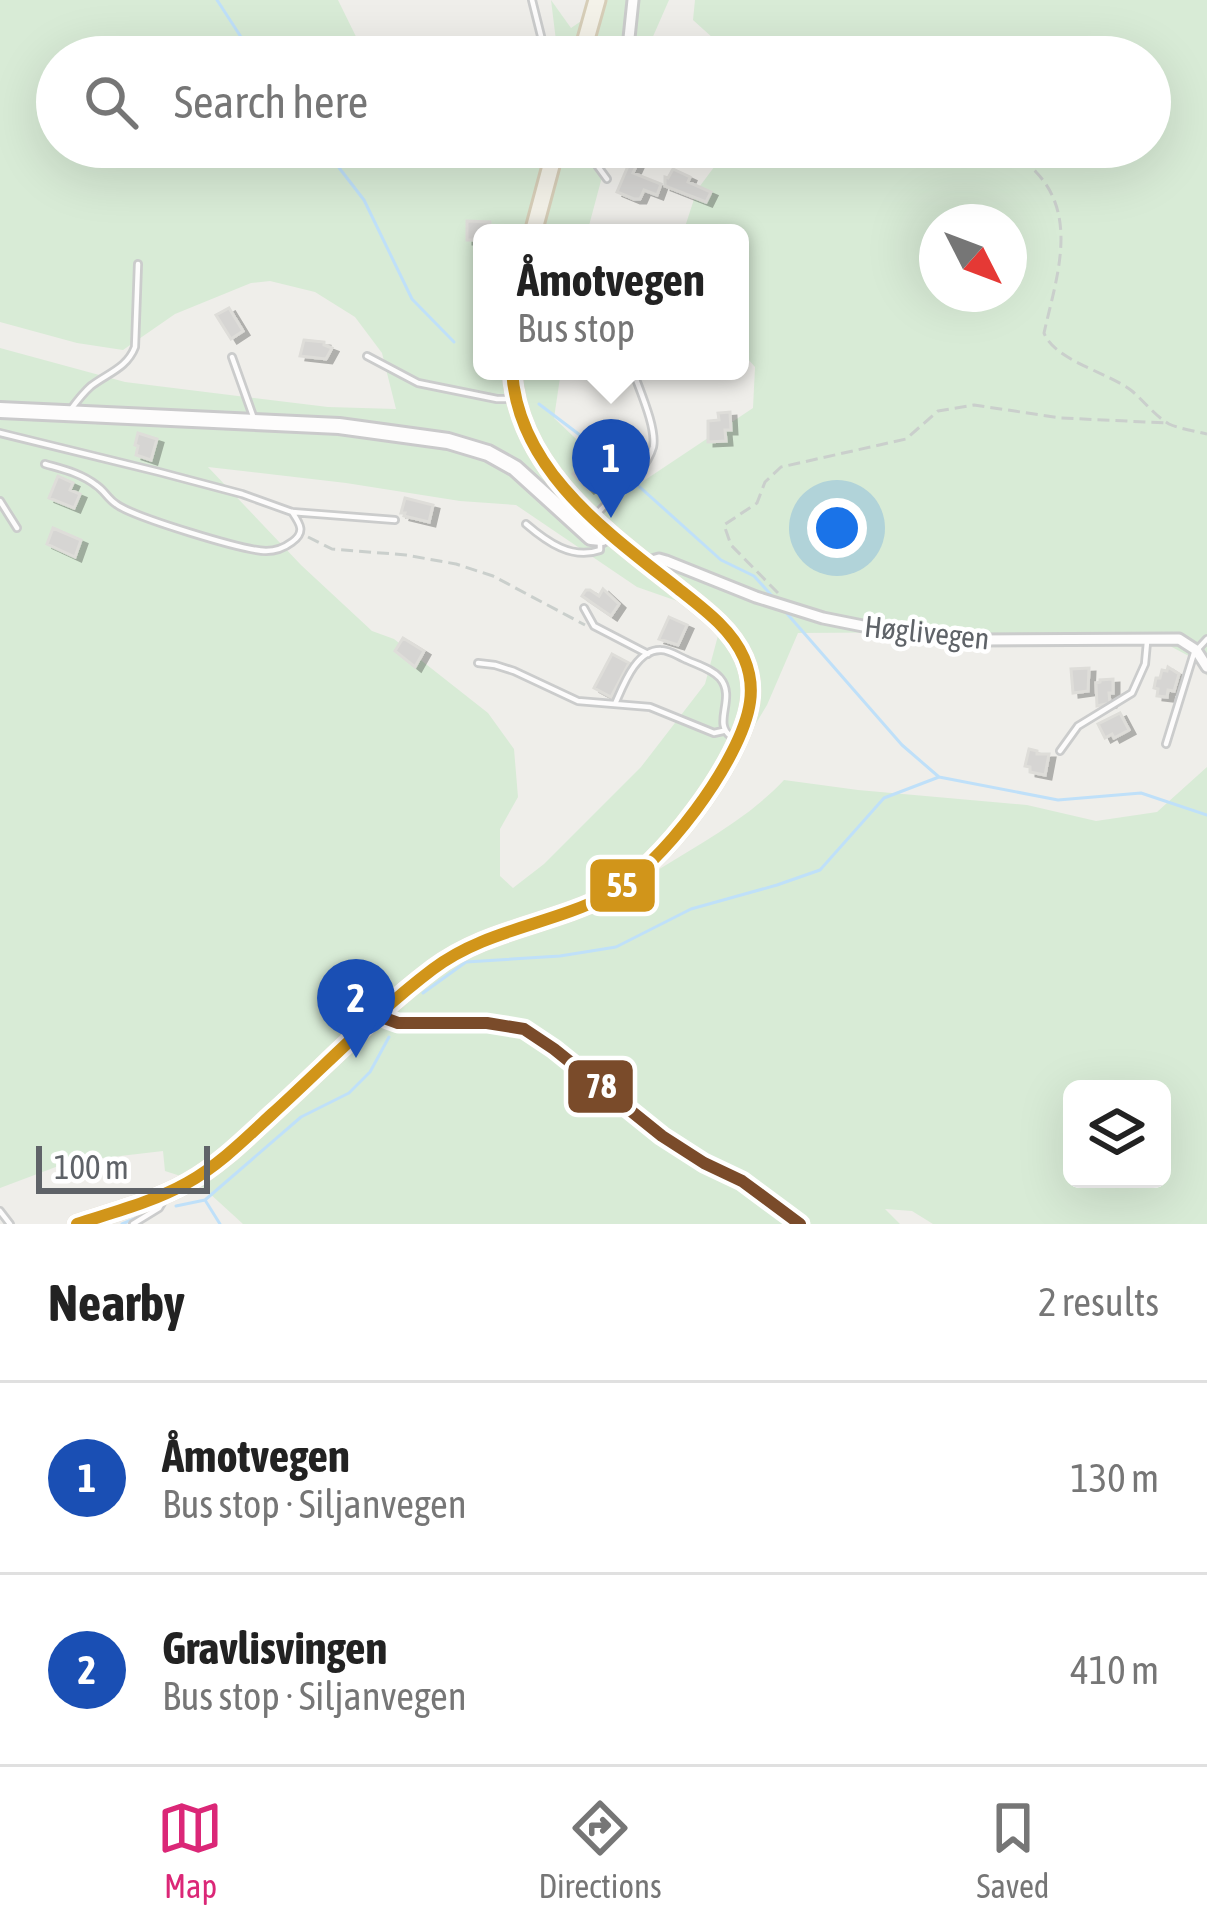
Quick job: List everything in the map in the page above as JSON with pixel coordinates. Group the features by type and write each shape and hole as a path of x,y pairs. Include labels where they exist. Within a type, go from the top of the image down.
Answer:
{"main road":[{"path":"587,36 597,0"},
{"path":"535,224 550,168"},
{"path":"77,1224 167,1193 212,1167 431,970 458,952 496,934 592,903 627,883 681,828 717,776 730,736 746,719 751,695 742,652 709,613 604,535 540,459 524,430 513,380"},
{"path":"0,410 255,421 448,440 515,468 586,534 604,535"}],"street":[{"path":"629,36 633,0"},
{"name":"Høglivegen","path":"645,562 665,560 751,595 845,623 936,637 1179,639 1196,650"},
{"path":"1196,650 1207,667"},
{"path":"379,1016 398,1024 487,1023 524,1029 662,1136 742,1181 800,1224"}],"lane":[{"path":"532,0 542,36"},
{"path":"600,168 608,179"},
{"path":"69,414 85,392 132,356 138,264"},
{"path":"367,356 418,383 515,399"},
{"path":"232,357 255,421"},
{"path":"593,518 636,473 653,446 636,380"},
{"path":"0,433 242,494 292,512 395,520"},
{"path":"45,464 80,475 115,504 136,514 250,550 280,550 301,534 292,512"},
{"path":"0,502 17,528"},
{"path":"526,524 565,550 586,554 598,552 604,535"},
{"path":"584,608 594,626 648,653"},
{"path":"1060,751 1078,726 1134,691 1145,664 1148,637"},
{"path":"1166,744 1196,650 1207,639"},
{"path":"478,663 514,671 578,701 650,707 730,736 728,698 721,679 667,651 648,653 627,678 615,704"},
{"path":"133,1224 159,1208 167,1193"},
{"path":"0,1211 10,1224"}],"path":[{"path":"1033,168 1048,183 1061,216 1061,260 1044,333 1048,343 1130,389 1168,423"},
{"path":"792,608 731,545 724,524 757,502 765,482 781,467 906,439 938,410 974,405 1061,418 1168,423 1207,434"},
{"path":"301,534 332,549 456,564 493,576 581,625 594,626"}],"green space":[{"path":"0,0 338,0 356,36 36,36 36,168 604,168 589,224 473,224 473,380 560,380 554,418 630,490 753,408 749,224 686,224 697,190 713,168 1171,168 1171,36 711,36 693,20 695,0 1207,0 1207,676 1202,663 1170,646 972,637 953,632 798,633 767,705 732,763 637,883 733,823 784,780 1027,805 1096,821 1157,812 1207,767 1207,1224 933,1224 912,1211 885,1209 900,1224 243,1224 196,1181 165,1171 163,1151 69,1162 0,1188 0,348 125,382 328,407 396,409 382,353 355,317 315,292 270,281 251,283 175,314 123,350 0,322","holes":["208,467 516,505 637,587 723,617 705,684 641,767 544,864 513,888 500,876 500,829 518,797 514,749 488,713 394,639 372,631"]},
{"path":"551,0 571,28 590,15 592,0 669,0 653,36 555,36"}],"building":[{"path":"627,168 661,184 657,195 644,190 640,199 617,192"},
{"path":"673,169 711,192 706,202 665,186 665,177"},
{"path":"467,221 490,222 473,224 473,240 467,240"},
{"path":"229,308 243,331 231,339 216,315"},
{"path":"304,340 332,348 326,359 300,356"},
{"path":"730,412 726,441 708,442 708,421 719,420 718,413"},
{"path":"138,433 157,439 151,460 136,455"},
{"path":"590,458 605,475 588,489 573,474"},
{"path":"58,476 73,483 70,490 80,494 74,508 49,498"},
{"path":"405,498 433,505 429,522 401,513"},
{"path":"53,528 81,540 75,557 47,544"},
{"path":"603,589 619,604 611,616 582,596 590,590 599,596"},
{"path":"669,617 687,625 678,645 659,639"},
{"path":"403,638 424,651 415,667 395,651"},
{"path":"612,654 629,663 611,697 594,688"},
{"path":"1168,667 1179,674 1174,691 1168,690 1167,697 1157,696 1156,678"},
{"path":"1089,668 1088,691 1073,693 1071,669"},
{"path":"1113,679 1110,703 1097,706 1096,683"},
{"path":"1120,713 1129,730 1105,738 1098,724"},
{"path":"1029,749 1049,754 1045,775 1025,766"}],"waterway":[{"path":"217,0 240,36"},
{"path":"339,168 364,200 412,299 454,342"},
{"path":"539,404 593,445 721,560 754,576 773,597"},
{"path":"423,993 466,962 616,947 691,909 820,870 884,798 939,777 902,745 783,609"},
{"path":"939,777 1058,800 1141,793 1207,815"},
{"path":"176,1206 205,1200 301,1117 349,1093 370,1072 389,1037"},
{"path":"205,1200 220,1224"},
{"path":"122,1224 139,1217"}],"transit line":[{"name":"55","path":"77,1224 161,1196 210,1168 391,1003 453,956 586,905 629,881 696,810 732,753 751,697 748,669 738,647 714,619 570,495 530,438 514,380"},
{"name":"78","path":"379,1016 398,1023 487,1023 524,1029 662,1136 742,1181 800,1224"}],"place":[{"name":"Åmotvegen","path":"611,518"},
{"name":"Gravlisvingen","path":"356,1058"}]}
